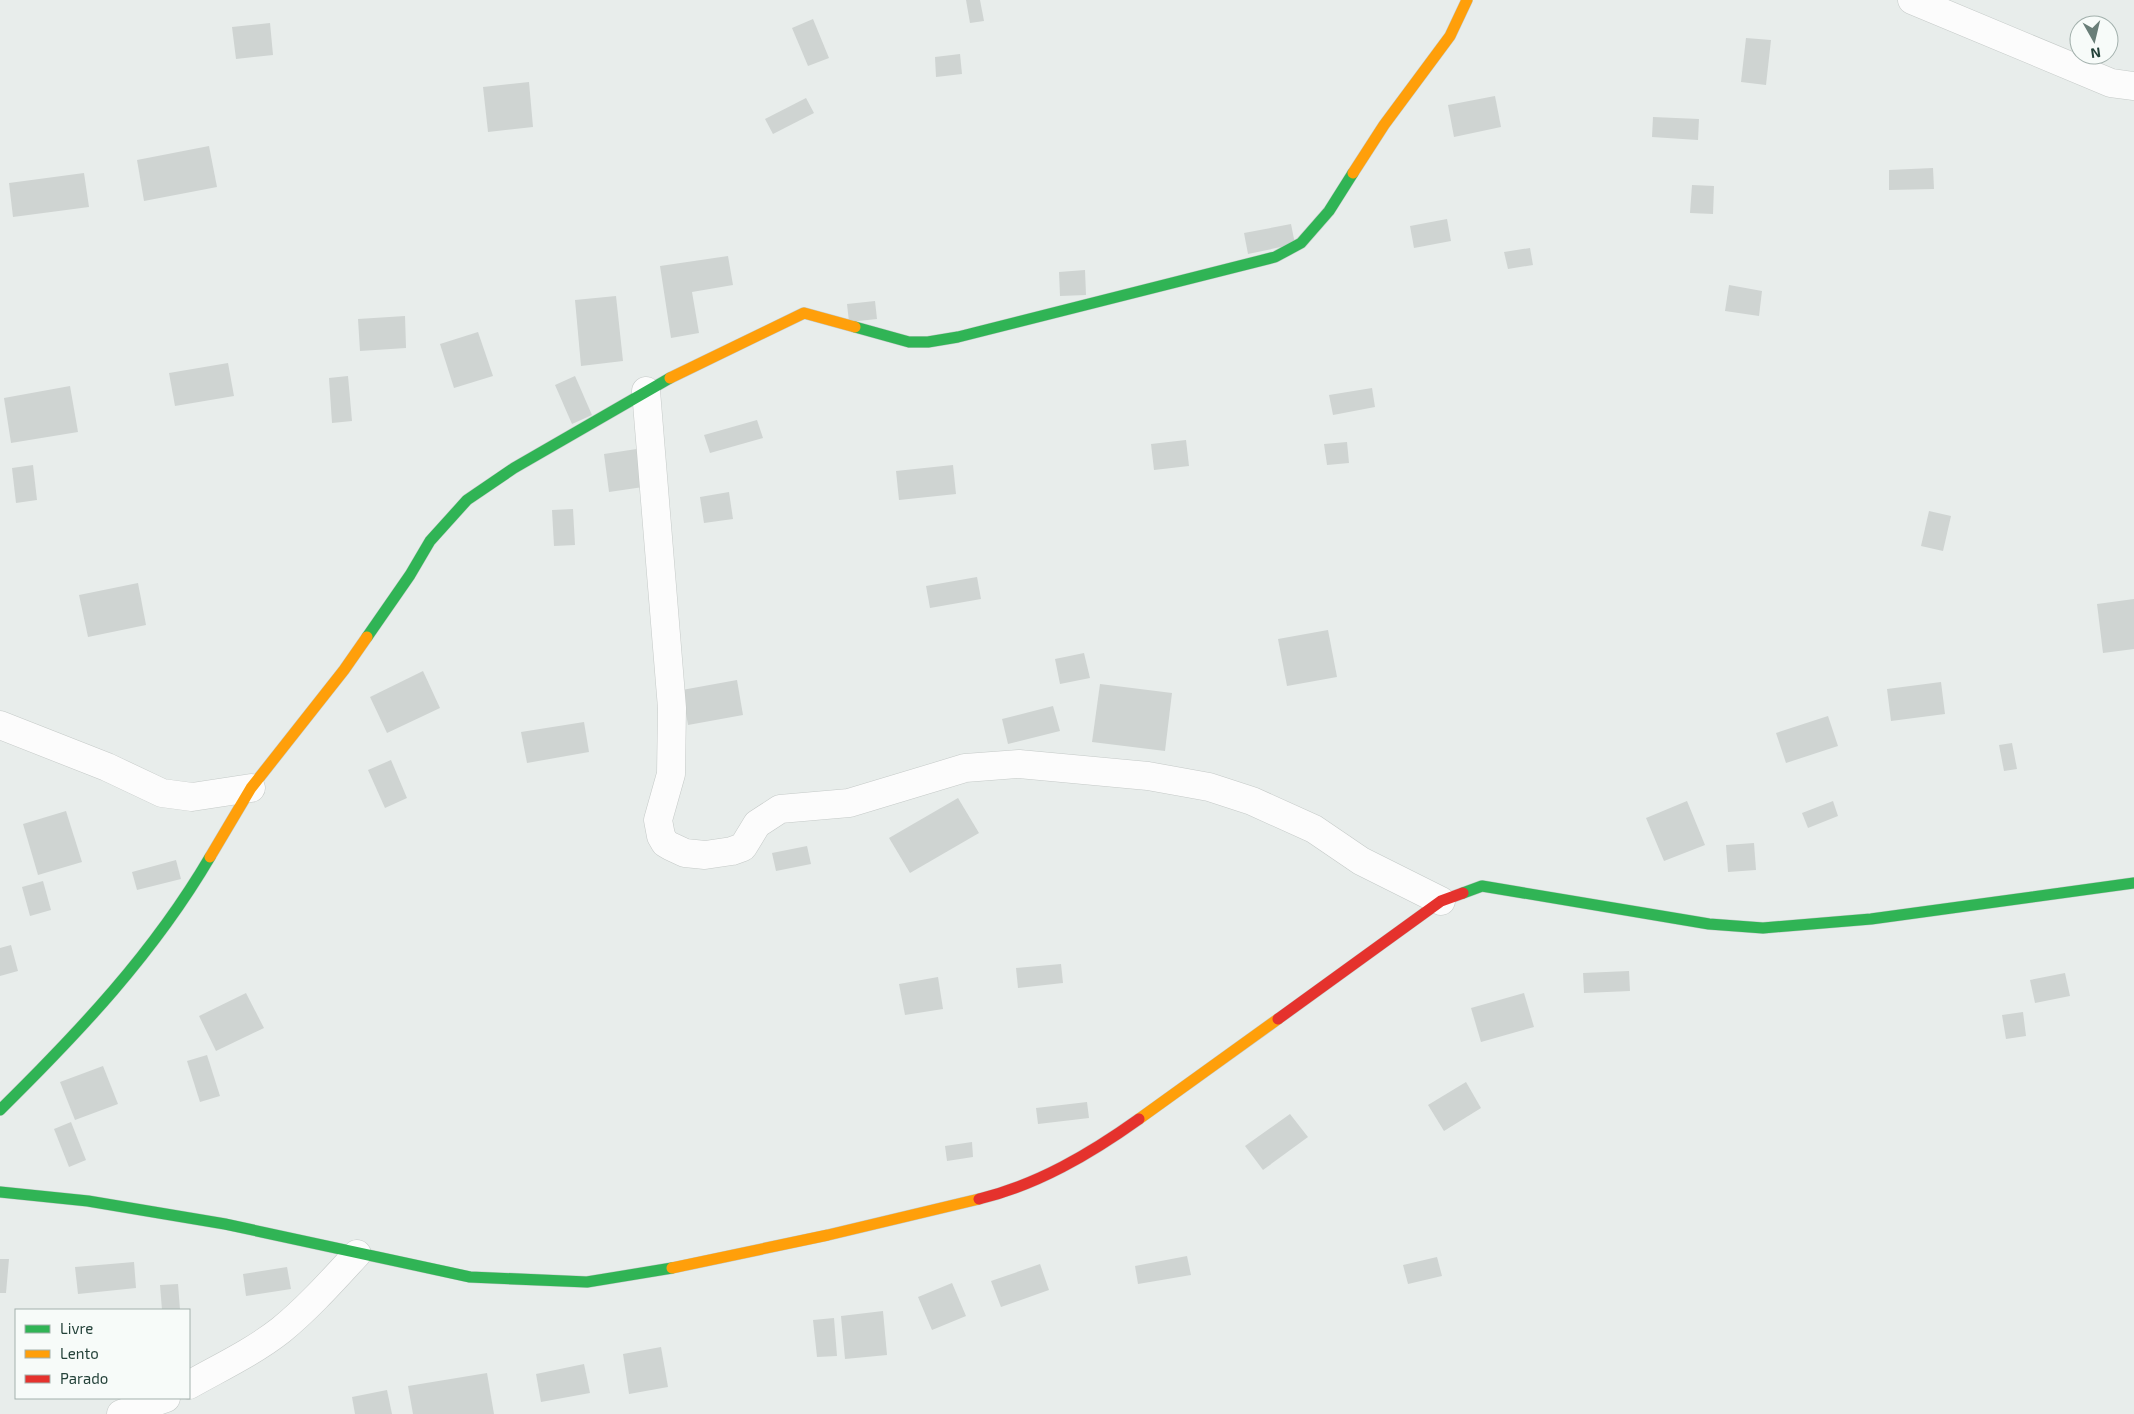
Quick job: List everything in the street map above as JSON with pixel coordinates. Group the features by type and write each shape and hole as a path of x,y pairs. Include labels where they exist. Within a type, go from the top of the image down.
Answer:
{"street":[{"path":"0,1110 61,1050 113,993 182,904 250,788 344,670 410,575 430,541 467,500 514,468 646,391 718,353 804,313 909,342 928,342 958,337 1275,257 1301,243 1329,211 1384,126 1450,36 1467,0"},
{"path":"1912,0 2111,83 2134,86"},
{"path":"646,391 672,708 671,774 658,820 664,843 685,853 705,855 732,851 743,847 757,824 780,809 849,802 965,768 1019,764 1148,776 1210,787 1252,801 1314,829 1361,861 1441,901"},
{"path":"0,725 107,767 162,794 192,797 250,788"},
{"path":"0,1192 88,1201 225,1224 470,1277 587,1282 634,1276 828,1235 1008,1192 1051,1173 1111,1139 1441,901 1482,886 1709,924 1763,928 1871,919 2134,883"},
{"path":"190,1384 262,1343 282,1329 357,1254"},
{"path":"121,1414 163,1399"}],"building":[{"path":"966,0 980,0 984,21 970,23"},
{"path":"813,19 829,58 808,66 792,28"},
{"path":"270,23 273,55 236,59 232,27"},
{"path":"1746,38 1771,40 1766,85 1741,82"},
{"path":"960,54 962,74 936,77 935,57"},
{"path":"529,82 533,127 488,132 483,87"},
{"path":"1495,96 1501,127 1454,137 1448,105"},
{"path":"806,98 814,113 773,134 765,119"},
{"path":"1653,117 1699,119 1698,140 1652,137"},
{"path":"209,146 217,187 144,201 137,160"},
{"path":"1933,168 1934,189 1889,190 1889,170"},
{"path":"84,173 89,207 13,217 9,183"},
{"path":"1692,185 1714,186 1713,214 1690,213"},
{"path":"1447,219 1451,241 1414,248 1410,226"},
{"path":"1291,224 1295,244 1248,254 1244,233"},
{"path":"1530,248 1533,265 1508,269 1504,252"},
{"path":"728,256 733,285 692,292 699,333 671,338 660,266"},
{"path":"1085,270 1086,295 1060,296 1059,272"},
{"path":"1729,285 1762,291 1759,316 1725,311"},
{"path":"616,296 623,361 581,366 575,300"},
{"path":"875,301 877,319 849,322 847,304"},
{"path":"405,316 406,348 360,351 358,319"},
{"path":"478,332 493,376 454,388 440,344"},
{"path":"228,363 234,396 175,406 169,373"},
{"path":"348,376 352,421 332,423 329,378"},
{"path":"575,376 592,415 572,424 555,385"},
{"path":"70,386 78,432 11,443 4,398"},
{"path":"1372,388 1375,407 1333,415 1329,395"},
{"path":"757,420 763,438 710,453 704,435"},
{"path":"1186,440 1189,466 1154,470 1151,444"},
{"path":"1347,442 1349,463 1327,465 1324,444"},
{"path":"643,448 650,486 609,492 604,454"},
{"path":"33,465 37,500 16,503 12,468"},
{"path":"953,465 956,494 899,500 896,471"},
{"path":"729,492 733,519 704,523 700,497"},
{"path":"573,509 575,545 554,546 552,510"},
{"path":"1929,511 1951,516 1943,551 1921,546"},
{"path":"977,577 981,599 930,608 926,586"},
{"path":"138,583 146,625 88,637 79,595"},
{"path":"2134,599 2134,649 2103,653 2097,604"},
{"path":"1328,630 1337,677 1287,686 1278,639"},
{"path":"1084,653 1090,678 1060,684 1055,659"},
{"path":"423,671 440,708 387,733 370,697"},
{"path":"737,680 743,715 688,725 682,690"},
{"path":"1941,682 1945,714 1891,721 1887,689"},
{"path":"1100,684 1172,693 1165,751 1092,742"},
{"path":"1053,706 1060,731 1008,744 1002,719"},
{"path":"1828,716 1838,746 1786,763 1776,733"},
{"path":"584,722 589,752 527,763 521,732"},
{"path":"2012,743 2017,769 2004,771 1999,745"},
{"path":"391,760 407,798 385,808 368,770"},
{"path":"958,798 979,833 910,873 889,838"},
{"path":"1687,801 1705,845 1664,861 1646,818"},
{"path":"1833,801 1838,816 1808,828 1802,813"},
{"path":"66,811 82,862 38,875 23,824"},
{"path":"1754,843 1756,870 1728,872 1726,845"},
{"path":"807,846 811,864 776,871 772,853"},
{"path":"176,860 181,879 137,890 132,872"},
{"path":"43,881 51,910 30,916 22,887"},
{"path":"11,945 18,971 0,976 0,948"},
{"path":"1061,964 1063,983 1018,988 1016,968"},
{"path":"1629,971 1630,991 1584,993 1583,973"},
{"path":"2065,973 2070,996 2035,1003 2030,980"},
{"path":"938,977 943,1009 905,1015 899,984"},
{"path":"246,993 264,1028 216,1051 199,1016"},
{"path":"1524,993 1534,1027 1481,1042 1471,1008"},
{"path":"2023,1012 2026,1036 2006,1039 2002,1015"},
{"path":"207,1055 220,1096 200,1102 187,1061"},
{"path":"103,1066 118,1104 75,1120 60,1082"},
{"path":"1466,1082 1481,1108 1444,1131 1428,1105"},
{"path":"1087,1102 1089,1118 1038,1124 1036,1108"},
{"path":"1290,1114 1308,1137 1263,1170 1245,1146"},
{"path":"71,1122 86,1160 69,1167 54,1129"},
{"path":"972,1142 973,1157 947,1161 945,1146"},
{"path":"1187,1256 1191,1275 1138,1284 1135,1266"},
{"path":"1437,1257 1442,1276 1408,1284 1403,1265"},
{"path":"0,1259 9,1259 6,1293 0,1293"},
{"path":"134,1262 136,1288 78,1294 75,1267"},
{"path":"1040,1264 1049,1290 1001,1307 991,1281"},
{"path":"287,1267 291,1289 246,1296 243,1274"},
{"path":"952,1283 966,1316 932,1330 918,1297"},
{"path":"178,1284 180,1309 162,1309 160,1285"},
{"path":"883,1311 887,1355 845,1359 841,1316"},
{"path":"834,1318 837,1356 817,1357 813,1320"},
{"path":"661,1347 668,1387 629,1394 623,1354"},
{"path":"584,1364 590,1393 541,1402 536,1374"},
{"path":"487,1373 494,1414 413,1414 408,1386"},
{"path":"387,1390 392,1414 355,1414 352,1397"}],"traffic: fast":[{"path":"855,327 909,342 928,342 958,337 1275,257 1301,243 1329,211 1353,173"},
{"path":"367,637 410,575 430,541 467,500 514,468 670,378"},
{"path":"0,1110 113,991 188,893 210,857"},
{"path":"1463,893 1482,886 1709,924 1763,928 1871,919 2134,883"},
{"path":"0,1192 88,1201 225,1224 470,1277 587,1282 672,1268"}],"traffic: slow":[{"path":"1353,173 1384,125 1450,36 1467,0"},
{"path":"670,378 804,313 855,327"},
{"path":"210,857 251,788 344,670 367,637"},
{"path":"1139,1119 1278,1019"},
{"path":"672,1268 828,1235 979,1199"}],"traffic: jam":[{"path":"1278,1019 1441,901 1463,893"},
{"path":"979,1199 1022,1186 1042,1177 1082,1156 1139,1119"}]}
